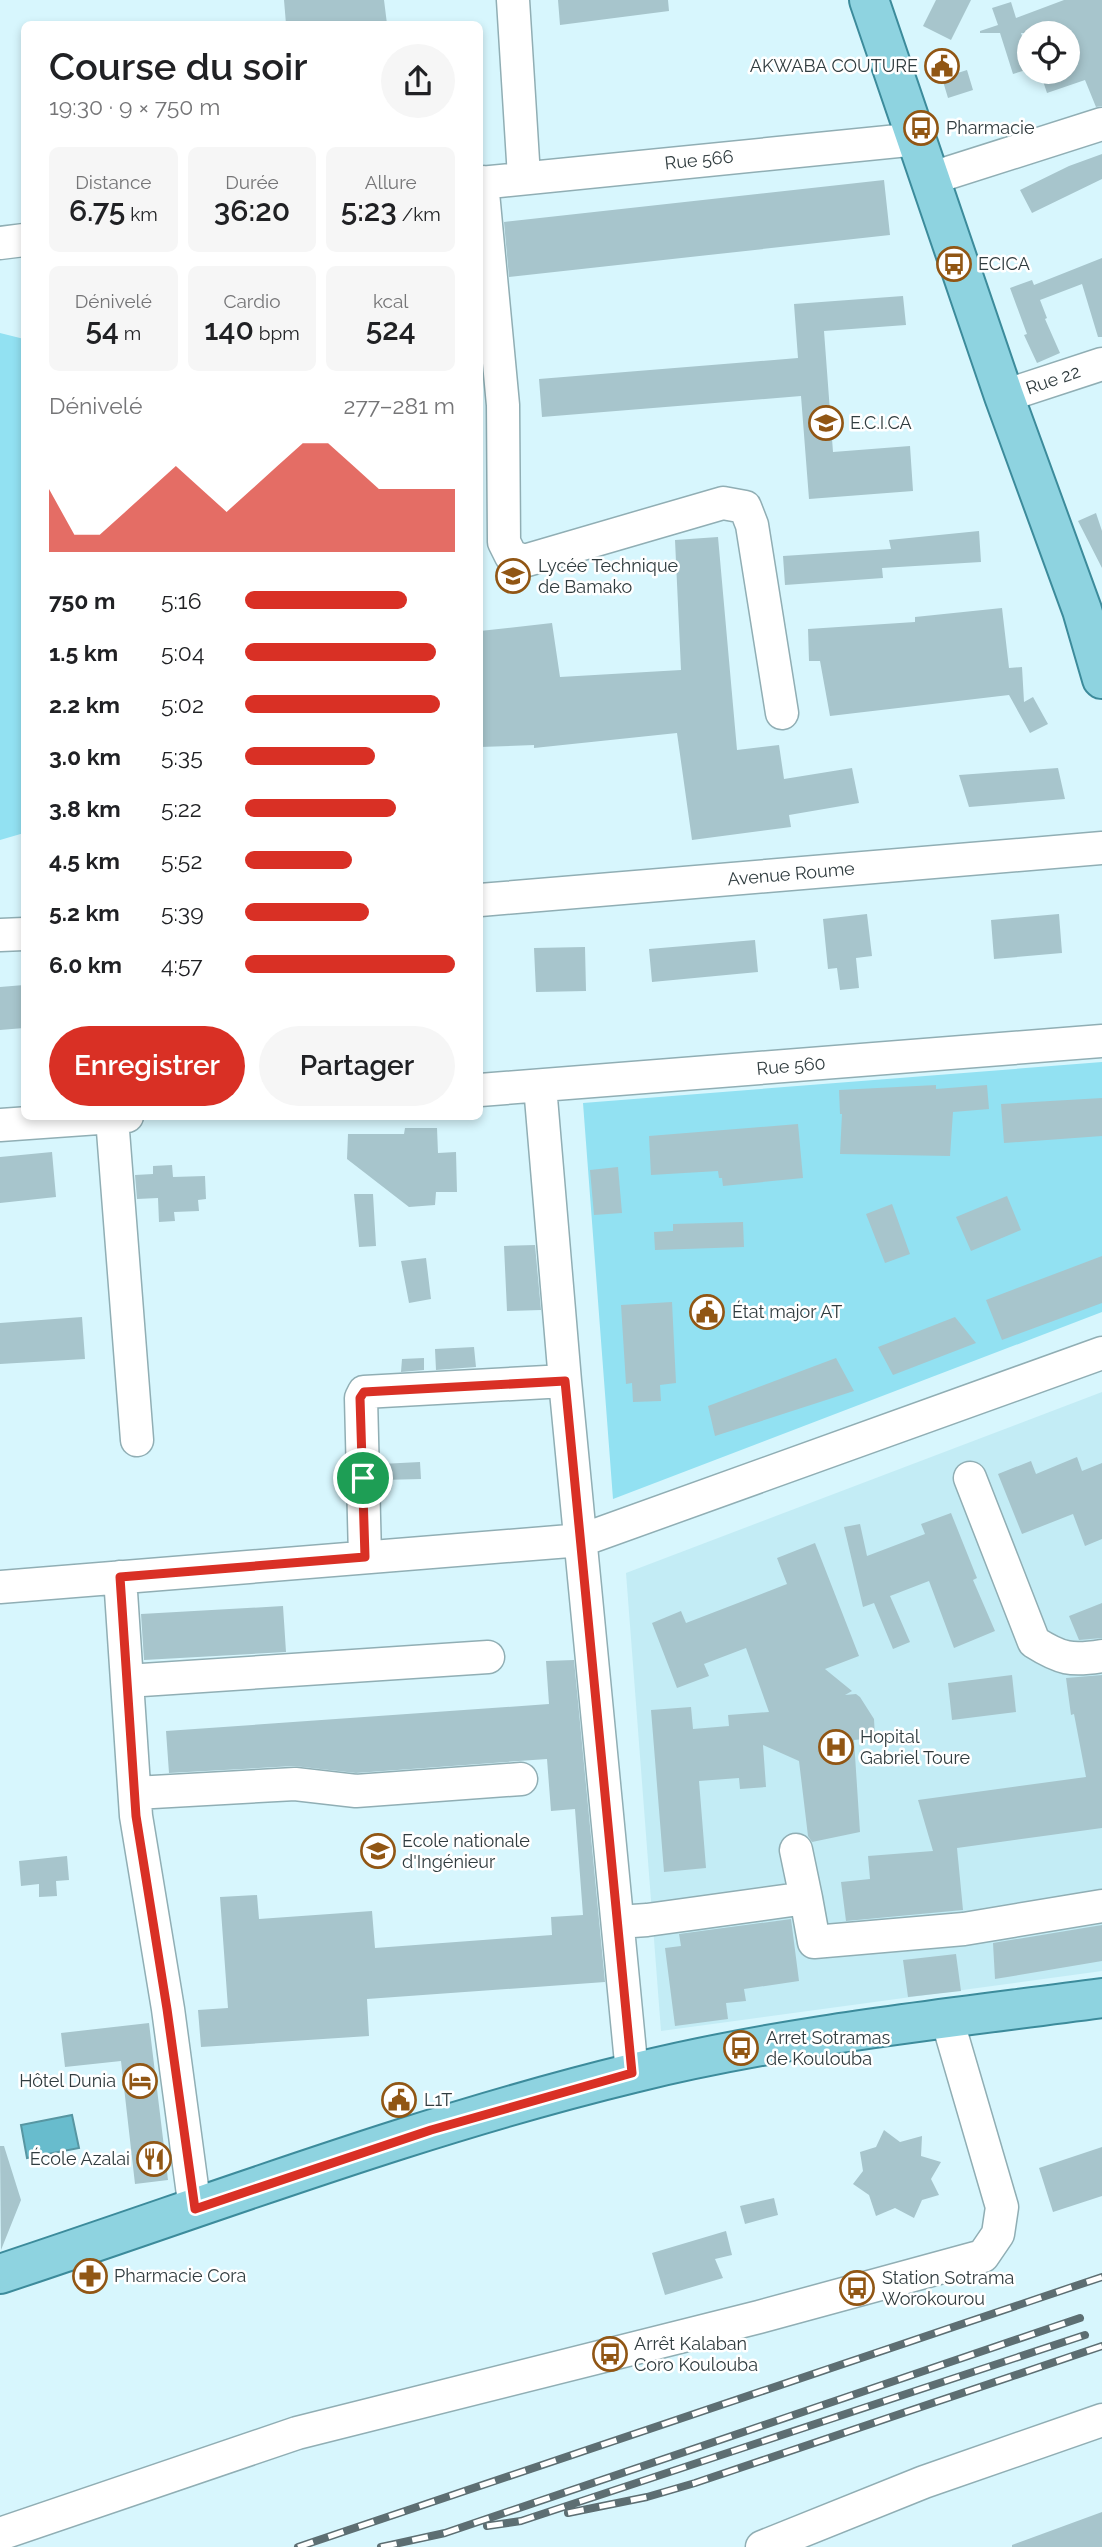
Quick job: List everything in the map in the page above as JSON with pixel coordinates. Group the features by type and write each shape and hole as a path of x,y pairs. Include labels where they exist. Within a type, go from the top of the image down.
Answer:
{"main road":[{"path":"869,0 1004,396 1092,607 1102,679"},
{"path":"0,2274 431,2130 632,2073 761,2045 1102,1998"}],"street":[{"path":"513,0 524,177"},
{"path":"929,179 1102,124"},
{"name":"Rue 566","path":"483,183 918,139"},
{"path":"483,203 503,405 504,542 511,556 524,561 723,503 746,507 752,525 782,713"},
{"path":"0,243 21,240"},
{"name":"Rue 22","path":"1004,396 1102,364"},
{"name":"Avenue Roume","path":"483,900 1102,848"},
{"path":"0,935 21,934"},
{"name":"Rue 560","path":"483,1090 1102,1041"},
{"path":"540,1086 565,1381 632,2073"},
{"path":"0,1125 74,1120"},
{"path":"119,1120 138,1440"},
{"path":"0,1587 582,1540 1102,1353"},
{"path":"365,1557 360,1398 364,1392 565,1381"},
{"path":"970,1478 1034,1642 1054,1655 1075,1660 1102,1656"},
{"path":"120,1577 136,1816 195,2209"},
{"path":"127,1681 488,1657"},
{"path":"135,1793 295,1784 356,1791 522,1779"},
{"path":"796,1850 814,1942 964,1929 1102,1906"},
{"path":"618,1922 806,1898"},
{"path":"0,2534 297,2433 760,2317 983,2256 998,2234 1002,2207 947,2019"},
{"path":"762,2547 924,2482 1102,2420"}],"shaded area":[{"path":"0,333 21,338 21,834 0,840"},
{"path":"1102,1062 1102,1312 613,1499 583,1103"},
{"path":"1102,1392 1102,1971 661,2031 626,1573"},
{"path":"72,2115 79,2148 27,2158 21,2125"}],"building":[{"path":"284,0 384,0 387,21 286,21"},
{"path":"558,0 668,0 669,11 560,25"},
{"path":"936,0 971,0 951,40 923,26"},
{"path":"1064,0 1102,0 1102,106 1096,107 1085,80 1080,82 1080,21 1017,21 1017,73 1013,74 1000,33 980,31 998,25 992,8 1011,2 1016,18"},
{"path":"967,70 973,90 948,98 942,78"},
{"path":"1044,84 1073,84 1047,93"},
{"path":"1102,154 1102,179 1032,213 1020,190 1069,166"},
{"path":"884,180 890,235 509,277 504,222"},
{"path":"1102,258 1102,337 1098,337 1082,284 1040,300 1060,353 1037,363 1024,335 1027,334 1010,288 1032,280 1034,285"},
{"path":"903,296 906,325 824,331 833,452 910,446 913,491 809,499 801,396 542,417 539,379 798,358 794,304"},
{"path":"1096,513 1102,531 1102,568 1078,521"},
{"path":"979,531 981,562 882,568 883,578 785,585 783,556 891,549 889,540"},
{"path":"718,537 737,750 779,745 784,779 852,768 859,803 789,815 791,827 692,840 677,733 534,748 534,745 483,747 483,631 552,623 560,677 681,670 675,540"},
{"path":"1002,608 1009,668 1022,667 1024,702 1033,697 1048,724 1030,733 1009,695 830,716 820,661 809,661 808,629 915,622 915,617"},
{"path":"1058,768 1065,799 969,807 959,775"},
{"path":"867,914 872,956 856,958 859,988 840,990 837,968 828,969 823,919"},
{"path":"1059,914 1062,953 994,959 991,920"},
{"path":"755,940 758,972 652,982 649,949"},
{"path":"585,947 586,991 536,992 534,948"},
{"path":"21,985 21,1028 0,1030 0,987"},
{"path":"936,1085 936,1089 987,1085 989,1109 953,1112 950,1156 840,1154 842,1114 839,1090"},
{"path":"1102,1098 1102,1136 1004,1143 1001,1104"},
{"path":"798,1124 803,1178 723,1186 718,1171 651,1175 649,1136"},
{"path":"405,1128 437,1128 438,1153 456,1152 457,1192 436,1192 435,1205 409,1207 347,1159 348,1134 404,1134"},
{"path":"52,1152 56,1197 0,1203 0,1157"},
{"path":"172,1165 173,1177 205,1176 206,1199 198,1200 199,1211 174,1212 175,1221 159,1222 158,1198 137,1199 135,1175 153,1174 153,1166"},
{"path":"618,1167 622,1213 594,1215 590,1170"},
{"path":"354,1194 373,1194 376,1246 359,1247"},
{"path":"1007,1196 1021,1230 971,1251 956,1217"},
{"path":"892,1204 910,1254 885,1263 866,1214"},
{"path":"743,1222 744,1247 655,1250 654,1232 673,1231 673,1224"},
{"path":"535,1245 541,1310 507,1311 504,1246"},
{"path":"1102,1256 1102,1303 1002,1340 986,1300"},
{"path":"426,1258 431,1299 409,1303 401,1261"},
{"path":"672,1302 676,1383 660,1385 661,1401 633,1402 632,1383 626,1384 621,1305"},
{"path":"82,1317 85,1359 0,1364 0,1323"},
{"path":"955,1317 976,1343 893,1375 878,1347"},
{"path":"474,1347 476,1367 436,1370 435,1349"},
{"path":"424,1358 424,1370 401,1372 402,1359"},
{"path":"836,1358 854,1391 715,1436 708,1406"},
{"path":"1077,1457 1082,1471 1102,1463 1102,1539 1085,1546 1073,1514 1022,1534 998,1474 1031,1461 1036,1474"},
{"path":"420,1462 421,1479 381,1480 381,1464"},
{"path":"951,1513 977,1578 973,1580 995,1631 954,1648 929,1581 890,1596 910,1642 893,1649 874,1603 863,1607 844,1527 860,1524 867,1556 925,1534 921,1524"},
{"path":"815,1543 859,1656 825,1669 852,1691 845,1695 856,1694 860,1697 874,1719 875,1738 854,1740 860,1832 812,1842 808,1836 799,1761 763,1745 766,1787 740,1789 739,1778 699,1781 706,1868 664,1872 651,1710 691,1707 693,1729 729,1726 728,1715 769,1712 746,1648 704,1664 709,1676 677,1688 652,1623 681,1611 686,1623 787,1584 777,1558"},
{"path":"1102,1603 1102,1638 1079,1640 1069,1616"},
{"path":"283,1606 286,1652 144,1660 141,1614"},
{"path":"574,1660 605,1982 367,1999 369,2036 201,2047 198,2010 228,2008 220,1897 257,1895 259,1919 372,1911 375,1948 552,1935 551,1917 583,1915 575,1809 551,1811 547,1759 356,1773 294,1766 169,1773 166,1731 549,1704 546,1661"},
{"path":"1012,1675 1016,1712 952,1720 948,1683"},
{"path":"1102,1675 1102,1828 957,1848 963,1910 846,1921 841,1882 870,1879 868,1856 933,1851 918,1800 1086,1777 1074,1714 1071,1715 1066,1678"},
{"path":"67,1856 69,1880 56,1881 57,1896 39,1897 39,1884 21,1886 19,1861"},
{"path":"791,1919 799,1981 744,1989 746,2001 726,2003 728,2019 675,2026 665,1948 681,1946 679,1934"},
{"path":"1102,1925 1102,1961 995,1979 993,1943"},
{"path":"956,1954 961,1991 908,1997 903,1960"},
{"path":"149,2023 168,2180 135,2184 121,2061 65,2067 61,2033"},
{"path":"884,2130 900,2142 922,2136 921,2156 941,2162 931,2179 939,2195 922,2200 914,2218 895,2208 876,2216 869,2195 853,2184 863,2171 860,2152 876,2147"},
{"path":"0,2146 4,2146 21,2200 1,2250"},
{"path":"1102,2147 1102,2196 1053,2212 1039,2168"},
{"path":"774,2198 778,2215 745,2224 740,2206"},
{"path":"726,2231 732,2255 715,2259 723,2278 665,2295 652,2253"},
{"path":"1102,2512 1102,2547 1012,2547 1012,2545"}],"railway":[{"path":"298,2547 1102,2277"},
{"path":"381,2547 445,2533 1080,2318"},
{"path":"487,2526 521,2521 1085,2335"},
{"path":"568,2513 647,2497 695,2483 1102,2346"}],"place":[{"name":"AKWABA COUTURE","path":"942,66"},
{"name":"Pharmacie","path":"921,128"},
{"name":"ECICA","path":"954,264"},
{"name":"E.C.I.CA","path":"826,423"},
{"name":"Lycée Technique de Bamako","path":"513,576"},
{"name":"État major AT","path":"707,1312"},
{"name":"Hopital Gabriel Toure","path":"836,1747"},
{"name":"Ecole nationale d'Ingénieur","path":"378,1851"},
{"name":"Arret Sotramas de Koulouba","path":"741,2048"},
{"name":"Hôtel Dunia","path":"140,2081"},
{"name":"L1T","path":"399,2100"},
{"name":"École Azalai","path":"154,2159"},
{"name":"Pharmacie Cora","path":"90,2276"},
{"name":"Station Sotrama Worokourou","path":"857,2288"},
{"name":"Arrêt Kalaban Coro Koulouba","path":"610,2354"}],"route":[{"path":"565,1381 632,2073 431,2130 195,2209 136,1816 120,1577 365,1557 363,1478 360,1398 364,1392 565,1381"}]}
